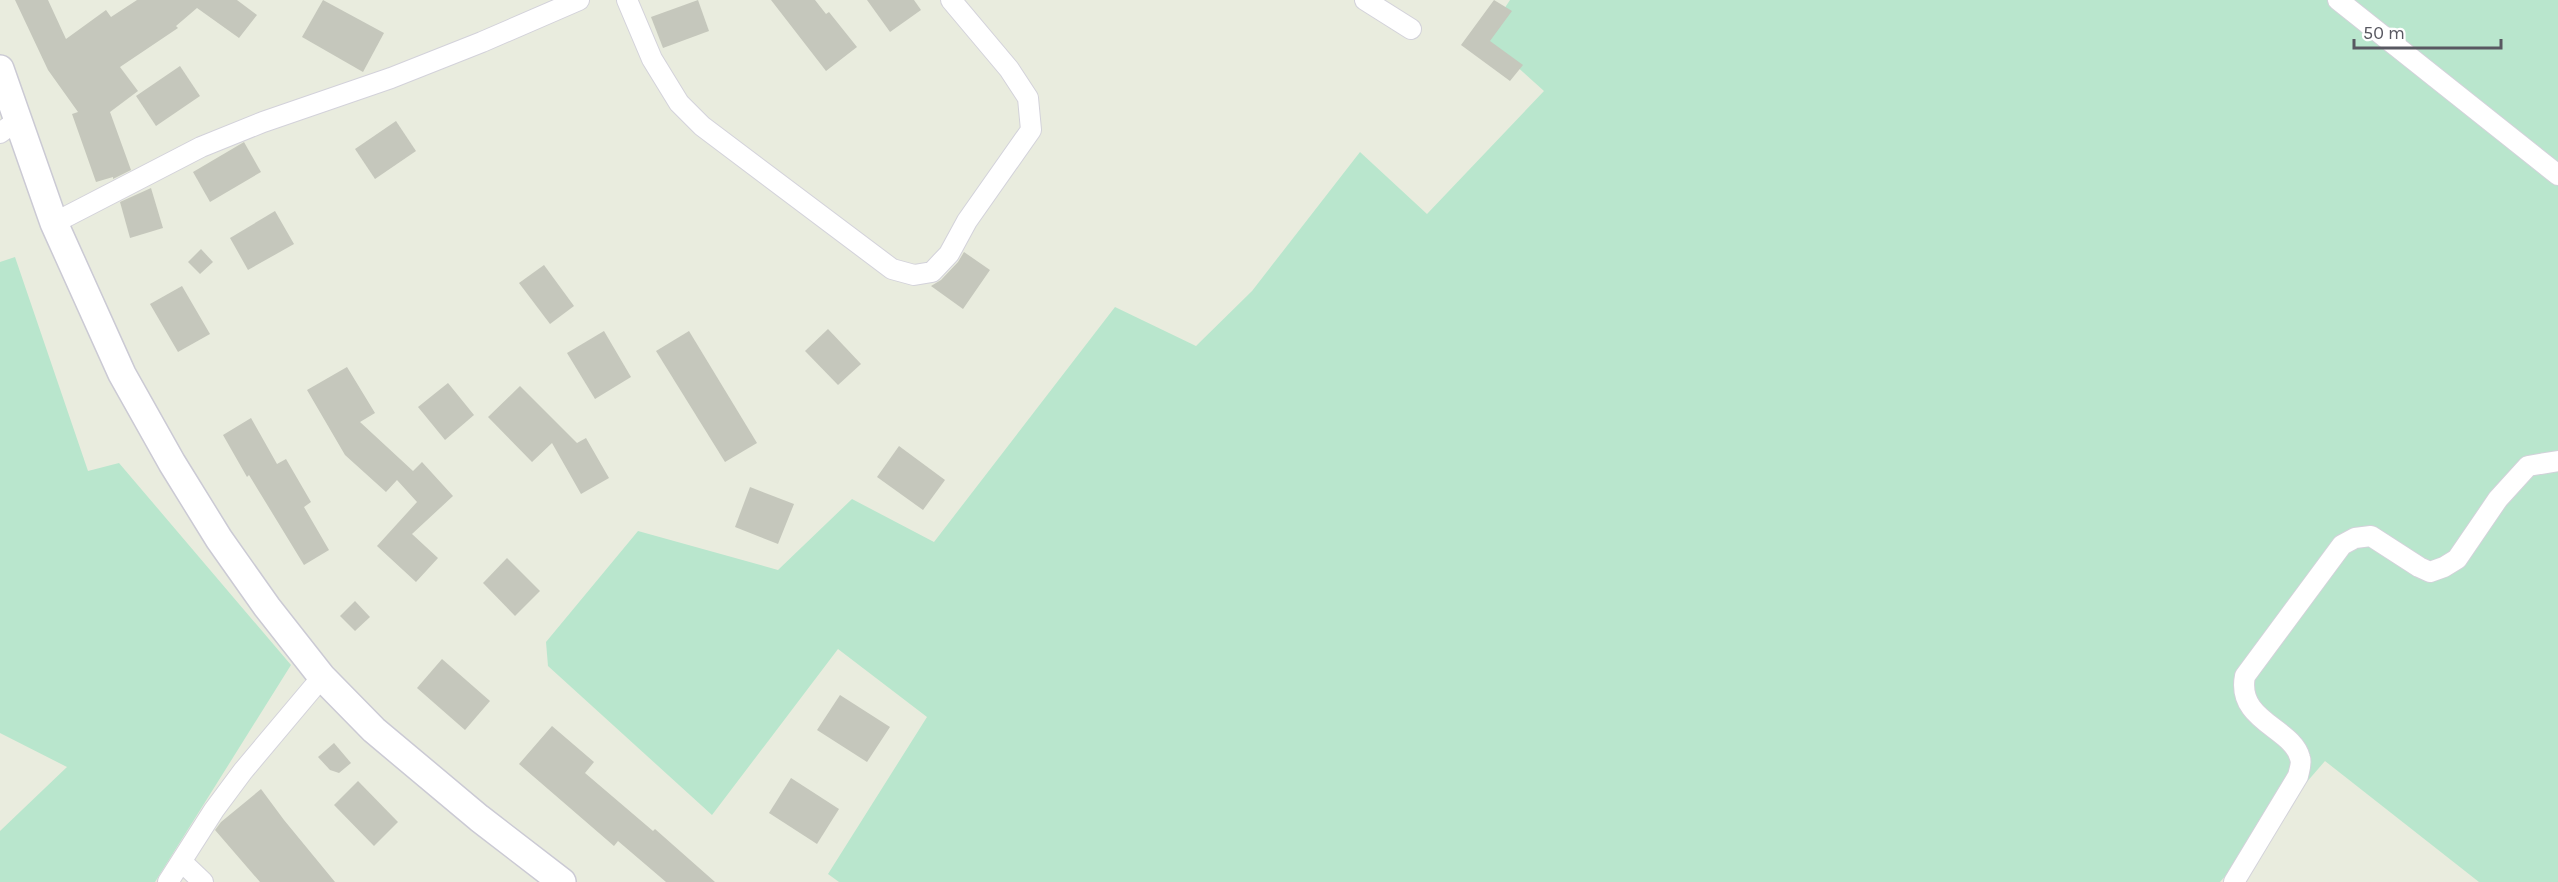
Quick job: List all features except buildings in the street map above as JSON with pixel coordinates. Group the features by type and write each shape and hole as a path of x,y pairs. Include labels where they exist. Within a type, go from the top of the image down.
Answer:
{"main road":[{"path":"0,69 9,126 122,374 172,463 219,539 267,607 322,676 374,730 479,818 562,882"}],"street":[{"path":"54,223 201,147 263,122 391,78 579,0"},
{"path":"627,0 657,68 679,103 702,126 891,268 914,275 932,272 949,254 967,221 1031,130 1028,98 1009,69 951,0"},
{"path":"1365,0 1411,29"},
{"path":"2338,0 2558,175"},
{"path":"2234,882 2298,776 2300,768 2300,757 2294,748 2250,707 2243,684 2245,676 2342,545 2355,538 2372,537 2430,572 2444,567 2457,559 2499,499 2528,466 2558,461"},
{"path":"168,882 214,810 243,771 322,676"},
{"path":"182,862 203,882"}],"green space":[{"path":"1510,0 2558,0 2558,882 2479,882 2325,761 2220,882 839,882 828,874 927,717 838,649 712,815 548,666 546,642 638,531 778,570 852,499 934,542 1115,307 1196,346 1252,291 1360,152 1427,214 1544,91 1485,38"},
{"path":"15,257 88,471 119,463 291,665 155,882 0,882 0,831 67,767 0,733 0,262"}]}
